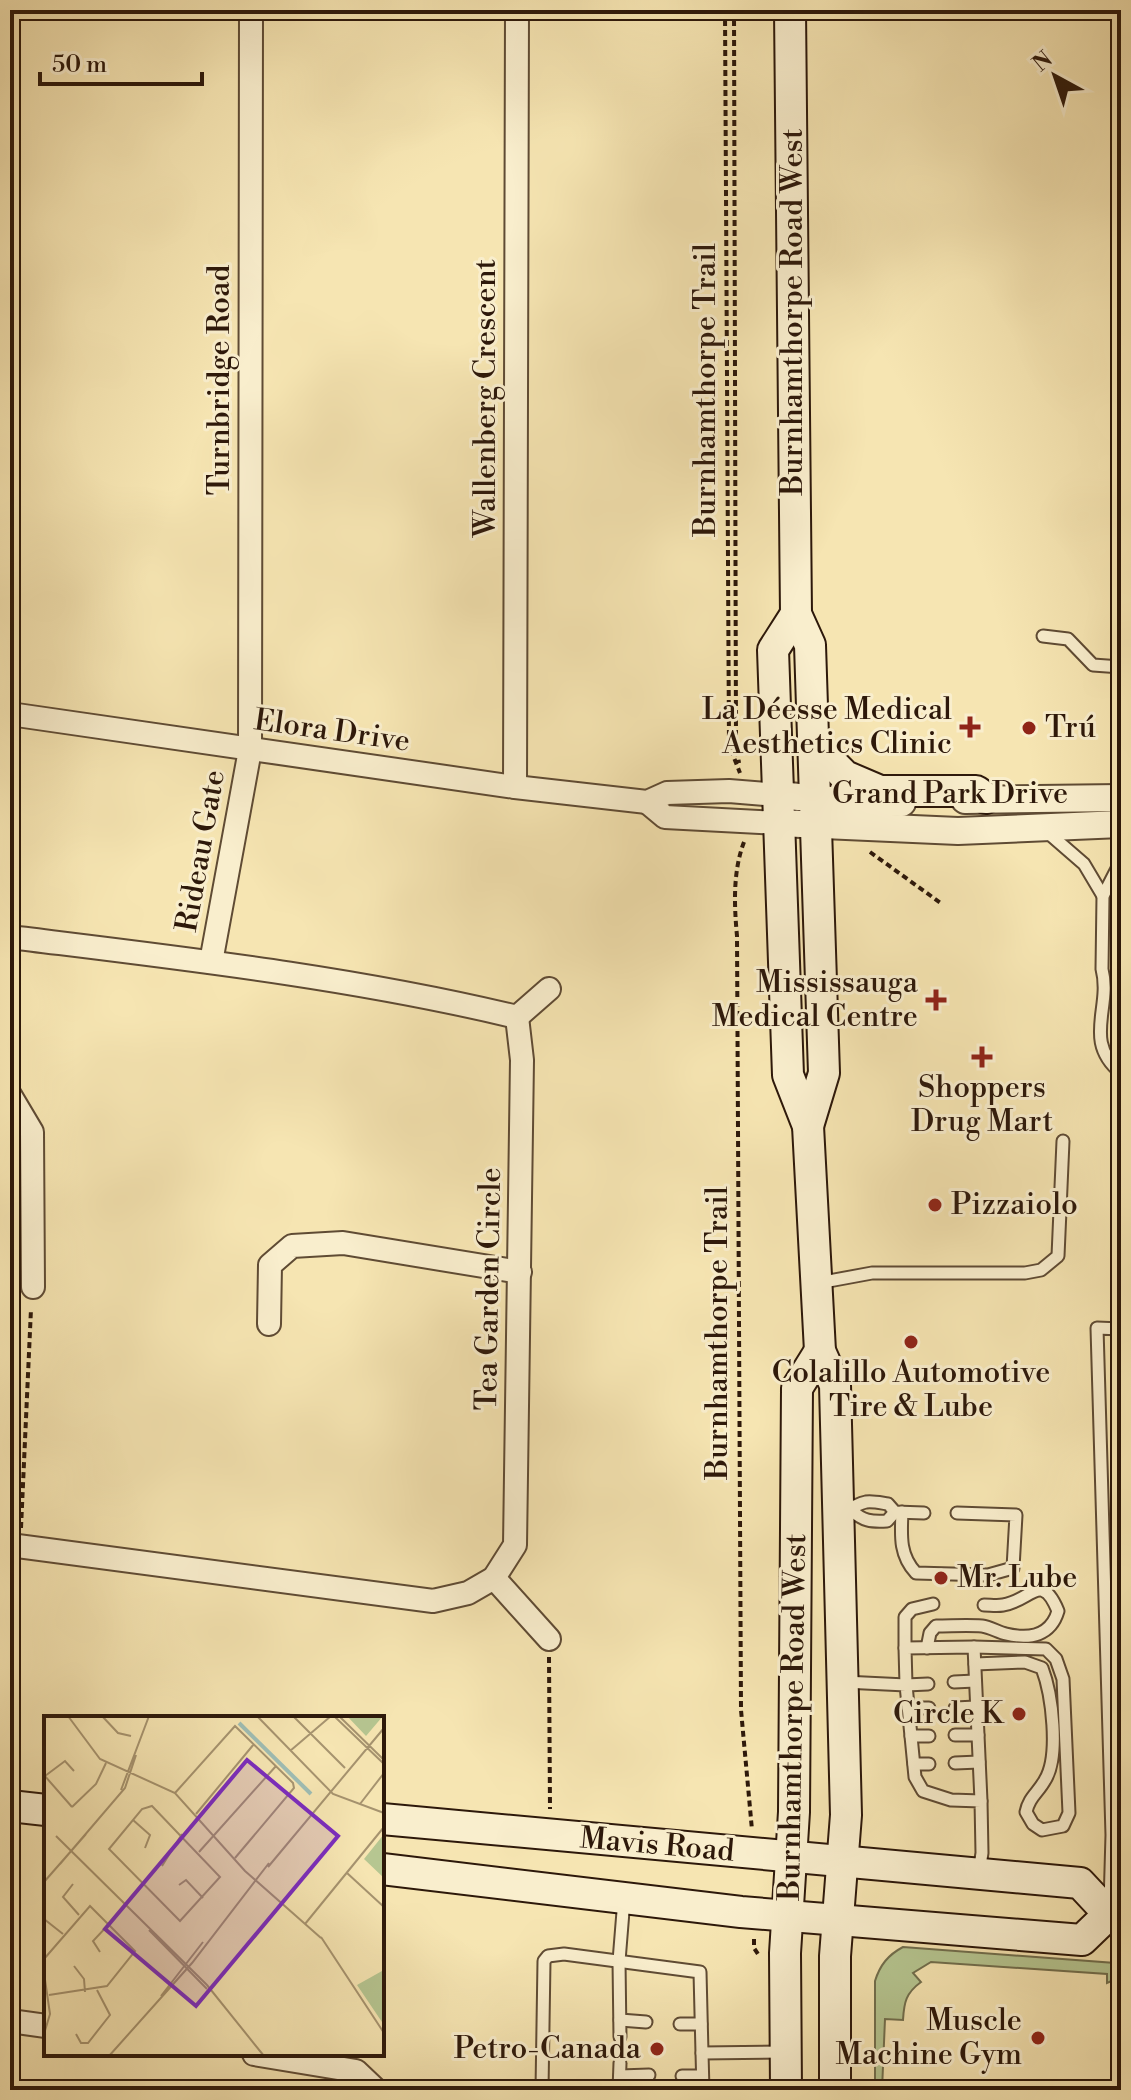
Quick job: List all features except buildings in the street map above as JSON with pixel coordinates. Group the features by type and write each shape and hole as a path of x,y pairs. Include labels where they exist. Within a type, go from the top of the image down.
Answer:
{"main road":[{"name":"Burnhamthorpe Road West","path":"790,10 796,614 810,645 824,1073 808,1126"},
{"name":"Burnhamthorpe Road West","path":"796,614 773,650 788,1075 808,1126 820,1351 835,1385 845,1510 843,1682 846,1815 835,1956 835,2090"},
{"path":"813,744 845,776 880,791 976,791 986,798"},
{"name":"Burnhamthorpe Road West","path":"786,2090 798,1516 797,1388 820,1351"},
{"path":"10,1806 44,1810"},
{"name":"Mavis Road","path":"384,1819 1080,1883 1115,1914 1082,1940 788,1916 384,1869"}],"street":[{"name":"Turnbridge Road","path":"250,750 251,10"},
{"name":"Wallenberg Crescent","path":"515,787 517,10"},
{"name":"Elora Drive","path":"10,714 515,787 647,802 665,817 710,817 778,809"},
{"name":"Rideau Gate","path":"211,962 250,750"},
{"name":"Grand Park Drive","path":"815,812 895,803 986,798 1121,798"},
{"name":"Grand Park Drive","path":"778,809 958,831 1121,824"},
{"path":"10,937 211,962 456,1002 517,1017 549,989"},
{"name":"Tea Garden Circle","path":"494,1578 515,1545 522,1060 517,1017"},
{"path":"10,1095 32,1132 33,1287"},
{"path":"269,1324 270,1265 292,1246 343,1243 520,1272"},
{"path":"15,1546 433,1601 468,1593 494,1578 549,1639"},
{"path":"10,2021 44,2026"},
{"path":"266,2056 356,2071 376,2090"}],"lane":[{"path":"1043,636 1068,639 1093,665 1121,667"},
{"path":"1121,788 1121,798"},
{"path":"1044,829 1084,864 1103,896"},
{"path":"1121,861 1103,896 1102,969 1105,980 1099,1036 1103,1052 1121,1073"},
{"path":"817,1284 872,1273 1025,1273 1041,1270 1058,1256 1063,1141"},
{"path":"1115,1914 1116,1835 1097,1328 1121,1329"},
{"path":"845,1510 863,1502 874,1502 888,1504 898,1512 924,1513"},
{"path":"845,1510 862,1520 874,1522 887,1521 898,1512"},
{"path":"898,1512 904,1556 916,1573 988,1575 1013,1568 1016,1515 957,1513"},
{"path":"927,1648 930,1633 936,1626 984,1626 1007,1635 1022,1636 1049,1631 1058,1611 1051,1594 1045,1590 1035,1590 1002,1606 984,1605"},
{"path":"933,1604 912,1609 905,1617 906,1685 915,1777 923,1791 951,1800 981,1801"},
{"path":"974,1647 981,1801 982,1853 979,1872"},
{"path":"905,1648 1046,1649 1056,1659 1063,1679 1069,1813 1063,1826 1042,1830 1033,1824 1026,1812 1029,1800 1047,1779 1053,1743 1048,1684 1042,1668 1025,1662 975,1664"},
{"path":"954,1682 975,1681"},
{"path":"843,1682 928,1684"},
{"path":"955,1708 976,1707"},
{"path":"908,1708 929,1708"},
{"path":"955,1735 978,1735"},
{"path":"911,1736 929,1736"},
{"path":"955,1763 979,1762"},
{"path":"914,1764 929,1764"},
{"path":"620,2037 619,1961 624,1899"},
{"path":"542,2090 544,1961 548,1956 564,1954 700,1972 703,2090"},
{"path":"620,2020 646,2022"},
{"path":"680,2024 701,2024"},
{"path":"702,2053 786,2052"},
{"path":"619,2090 620,2063"},
{"path":"620,2076 649,2075"},
{"path":"682,2076 702,2076"}],"path":[{"name":"Burnhamthorpe Trail","path":"725,10 729,745 740,768 736,730 734,10"},
{"name":"Burnhamthorpe Trail","path":"744,843 737,857 734,902 741,1694 752,1824"},
{"path":"870,852 942,904"},
{"path":"15,1546 33,1287"},
{"path":"549,1639 550,1815"}],"green space":[{"path":"903,1947 1115,1963 1117,1974 1114,1980 1107,1983 1107,1974 931,1962 913,1973 921,1982 907,1998 903,2020 885,2019 882,2090 875,2090 875,1981 885,1961"}],"place":[{"name":"La Déesse Medical Aesthetics Clinic","path":"970,727"},
{"name":"Trú","path":"1029,728"},
{"name":"Mississauga Medical Centre","path":"936,1000"},
{"name":"Shoppers Drug Mart","path":"982,1057"},
{"name":"Pizzaiolo","path":"935,1205"},
{"name":"Colalillo Automotive Tire & Lube","path":"911,1342"},
{"name":"Mr. Lube","path":"941,1578"},
{"name":"Circle K","path":"1019,1714"},
{"name":"Muscle Machine Gym","path":"1038,2038"},
{"name":"Petro-Canada","path":"657,2049"}]}
